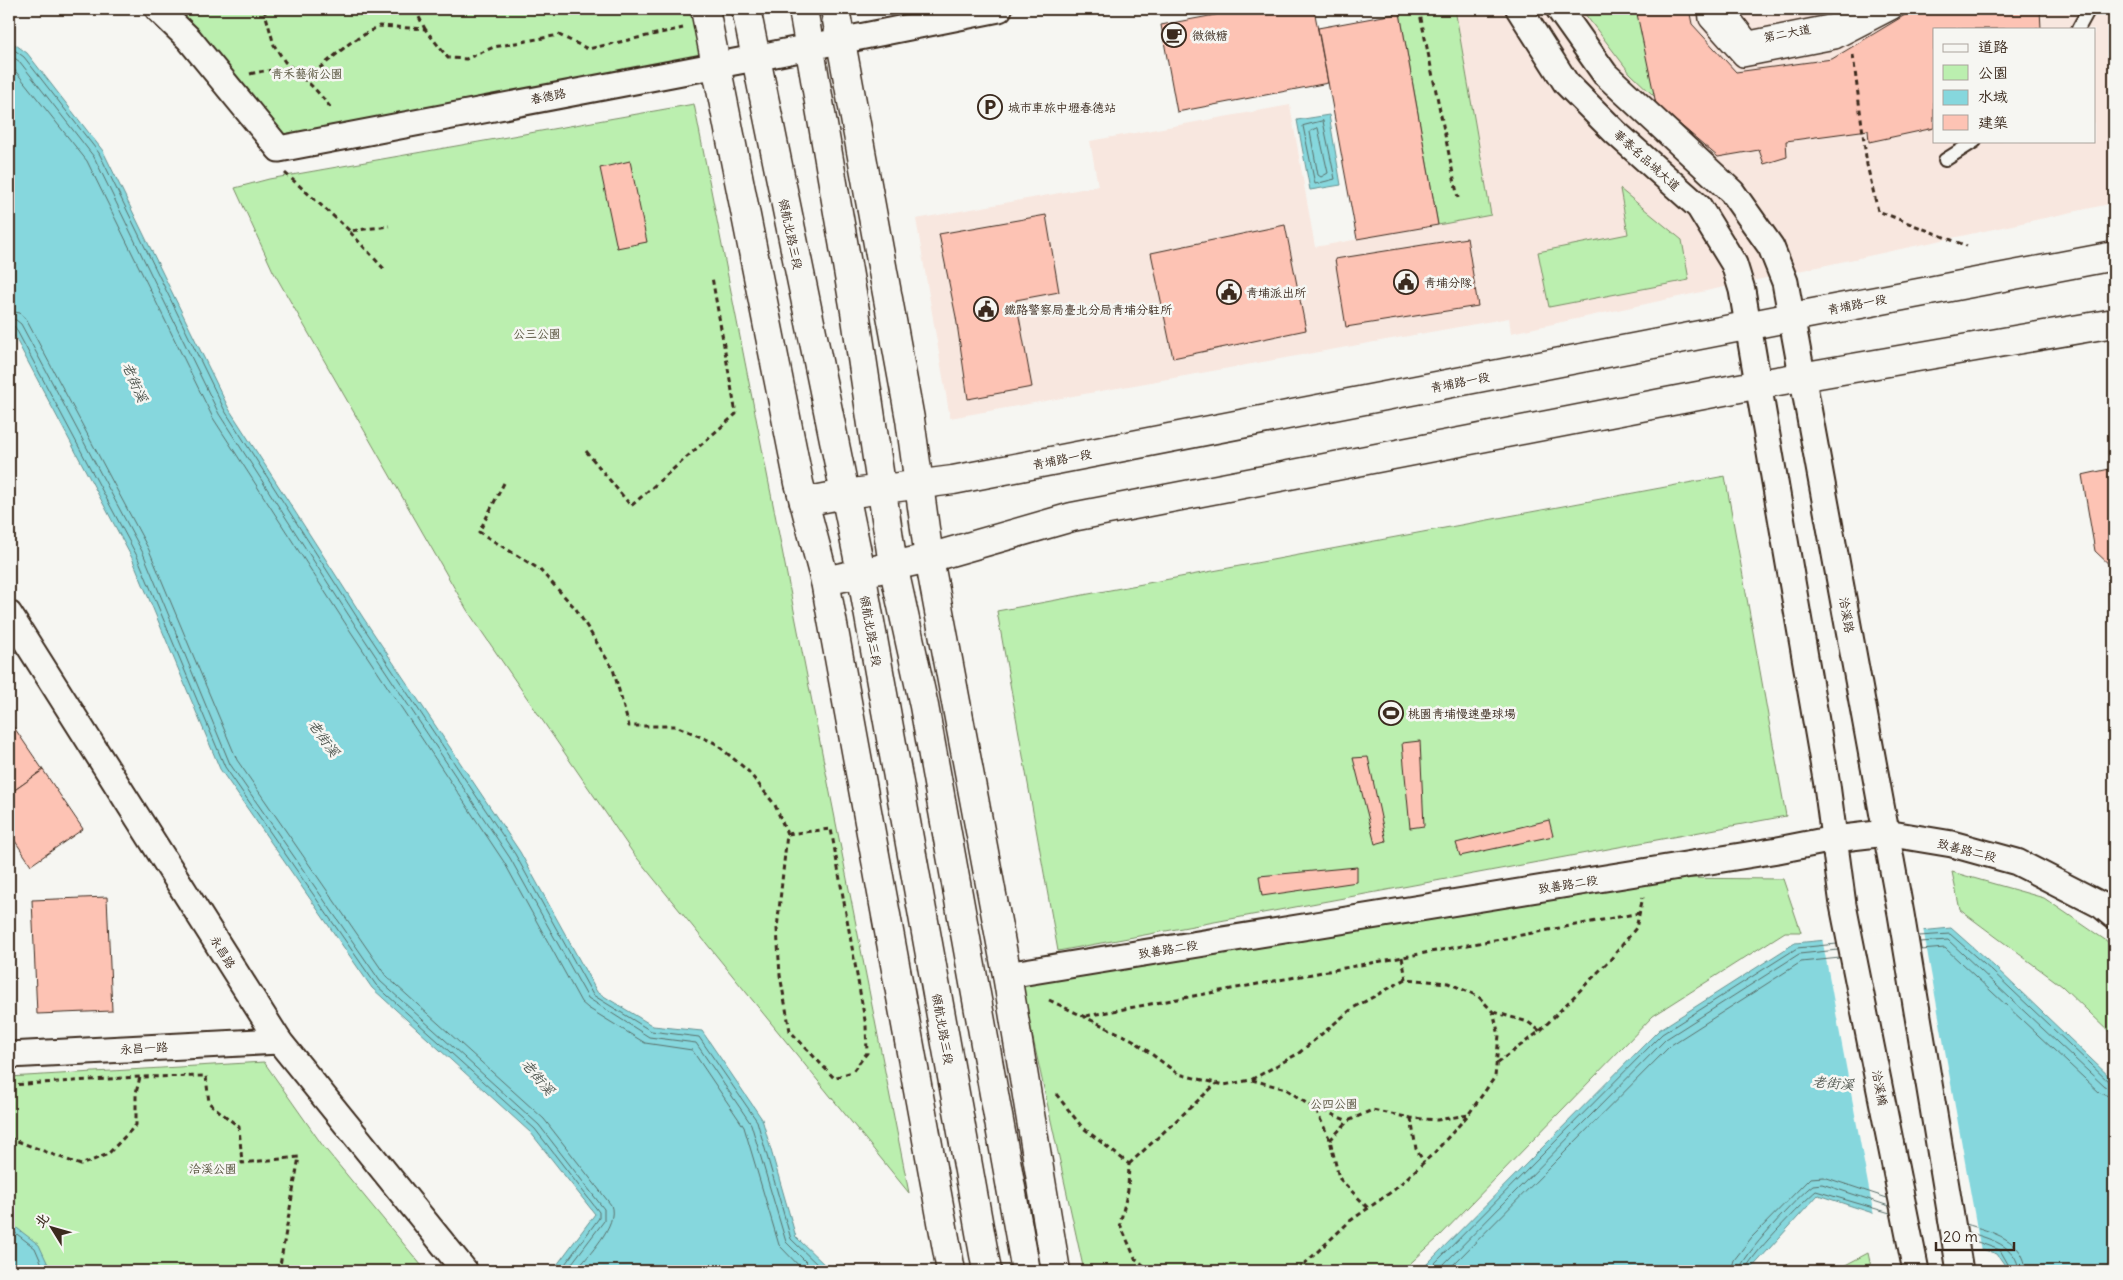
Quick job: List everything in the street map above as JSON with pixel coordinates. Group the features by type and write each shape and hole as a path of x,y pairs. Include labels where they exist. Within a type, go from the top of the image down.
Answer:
{"main road":[{"name":"領航北路三段","path":"746,9 754,58 861,572 986,1263"},
{"path":"804,9 855,310 893,565 924,706 1024,1263"},
{"path":"835,9 910,419 929,558 1007,975 1055,1263"},
{"path":"697,18 715,64 804,502 825,581 949,1260"},
{"name":"青埔路一段","path":"804,502 845,494 953,480 1792,316 2114,256"},
{"path":"825,581 929,558 1072,516 1760,384 2114,322"}],"street":[{"name":"春德路","path":"158,9 189,39 279,149 999,9"},
{"name":"華泰名品城大道","path":"1519,9 1566,83 1615,132 1699,207 1734,264 1742,290 1749,325"},
{"path":"1559,9 1605,74 1732,192 1771,247 1785,282 1792,316"},
{"name":"第二大道","path":"1708,9 1710,19 1743,57 1843,36"},
{"name":"第二大道","path":"1724,9 1749,41 1834,24 1862,9"},
{"path":"1843,36 1893,9"},
{"name":"洽溪路","path":"1792,316 1901,914 1960,1271"},
{"path":"1749,325 1834,839"},
{"name":"永昌路","path":"9,614 280,1041 465,1271"},
{"name":"致善路二段","path":"1007,975 1834,839 1886,833 1952,844 2017,862 2101,905 2114,916"},
{"name":"洽溪橋","path":"1834,839 1843,905 1916,1271"},
{"name":"永昌一路","path":"9,1055 280,1041"}],"lane":[{"path":"2079,28 2089,9"},
{"path":"1945,160 1973,142"}],"path":[{"path":"264,9 274,45 286,62 312,84 331,108"},
{"path":"415,9 425,29 448,58 466,59 494,46 559,35 588,48 697,18"},
{"path":"1419,9 1458,198"},
{"path":"249,74 272,68 301,76 321,67 350,43 379,26 425,29"},
{"path":"1843,36 1878,210 1967,246"},
{"path":"291,168 282,170 350,232 384,269"},
{"path":"350,232 389,226"},
{"path":"586,451 631,506 736,414 712,277"},
{"path":"504,483 479,532 539,569 576,609 613,669 629,726 676,726 715,743 748,770 775,805 787,834 777,929 780,975 790,1031 834,1078 852,1072 867,1053 866,1026 831,829 787,834"},
{"path":"1496,1063 1540,1031 1615,953 1636,928 1644,896"},
{"path":"1085,1016 1640,913"},
{"path":"1402,957 1406,979"},
{"path":"1049,1000 1134,1040 1178,1074 1224,1085 1251,1080 1299,1053 1353,1008 1406,979 1448,983 1478,996 1493,1012 1500,1035 1495,1077 1468,1115 1424,1162 1394,1190 1350,1221 1297,1271"},
{"path":"1493,1012 1528,1022 1540,1031"},
{"path":"9,1085 140,1077 206,1076 209,1103 239,1127 242,1163 299,1157 279,1271"},
{"path":"9,1138 82,1165 108,1154 136,1125 136,1093 140,1077"},
{"path":"1251,1080 1286,1089 1316,1110 1330,1140 1339,1178 1368,1208"},
{"path":"1150,1271 1136,1258 1120,1224 1128,1190 1129,1164 1217,1083"},
{"path":"1053,1087 1056,1095 1082,1127 1129,1164"},
{"path":"1307,1104 1348,1121"},
{"path":"1330,1140 1348,1121 1372,1110 1410,1118 1437,1120 1468,1115"},
{"path":"1410,1118 1416,1149 1424,1162"}],"shaded area":[{"path":"1455,9 2114,9 2114,203 1511,333 1509,318 950,418 916,219 1098,186 1090,141 1290,105 1315,247 1491,215"}],"green space":[{"name":"青禾藝術公園","path":"170,9 698,9 705,61 281,143"},
{"path":"1424,9 1455,9 1491,215 1438,225 1400,13"},
{"path":"1581,9 1640,9 1655,97 1630,73"},
{"name":"公三公園","path":"694,104 909,1193 633,853 467,610 273,271 235,188 269,179"},
{"path":"1620,189 1682,240 1689,280 1549,307 1538,252 1628,234"},
{"name":"桃園青埔慢速壘球場","path":"1725,476 1786,816 1058,951 997,611"},
{"path":"1952,872 2044,898 2114,946 2114,1036 2062,986 1960,910"},
{"name":"公四公園","path":"1661,878 1783,879 1801,932 1785,932 1653,1016 1438,1238 1402,1271 1084,1271 1021,984"},
{"name":"洽溪公園","path":"264,1062 323,1146 426,1271 9,1271 9,1077"},
{"path":"1868,1253 1872,1271 1834,1271"}],"water":[{"name":"老街溪","path":"9,40 27,53 103,151 229,409 364,619 520,852 597,992 653,1026 702,1031 762,1119 796,1237 831,1271 557,1271 554,1269 595,1214 531,1133 372,988 220,769 132,558 9,326"},
{"path":"1329,115 1341,185 1310,190 1297,120"},
{"name":"老街溪","path":"1951,928 1995,967 2114,1081 2114,1271 2009,1271 1997,1254 1818,1195 1749,1271 1420,1271 1659,1030 1795,943"},
{"path":"9,1222 39,1245 51,1271 9,1271"}],"pier":[{"path":"1923,928 1981,1251 1874,1216 1822,938"}],"building":[{"path":"1247,9 1314,9 1328,83 1177,112 1161,25"},
{"path":"1636,9 1689,9 1692,24 1736,72 1832,59 1915,9 2040,9 2041,28 1933,28 1933,128 1869,142 1868,130 1786,141 1787,157 1764,164 1759,150 1718,157 1656,104"},
{"path":"1400,13 1438,225 1357,239 1318,28"},
{"path":"630,161 647,242 617,248 600,168"},
{"name":"鐵路警察局臺北分局青埔分駐所","path":"1046,215 1059,292 1016,300 1032,387 968,399 956,317 939,234"},
{"name":"青埔派出所","path":"1285,225 1306,330 1173,358 1151,253"},
{"name":"青埔分隊","path":"1467,238 1478,306 1346,327 1335,259"},
{"path":"2114,468 2114,569 2095,551 2082,475"},
{"path":"9,720 43,770 9,794"},
{"path":"1420,741 1424,826 1410,828 1402,743"},
{"path":"1368,757 1386,841 1375,844 1353,758"},
{"path":"43,770 83,829 31,865 9,832 9,794"},
{"path":"1549,820 1553,836 1460,856 1456,843"},
{"path":"1357,867 1357,882 1262,896 1259,876"},
{"path":"107,897 112,1011 37,1014 32,900"},
{"path":"9,979 11,979 12,1013 9,1013"}],"place":[{"name":"微微糖","path":"1174,35"},
{"name":"城市車旅中壢春德站","path":"990,107"},
{"name":"青埔分隊","path":"1406,282"},
{"name":"青埔派出所","path":"1229,292"},
{"name":"鐵路警察局臺北分局青埔分駐所","path":"986,309"},
{"name":"桃園青埔慢速壘球場","path":"1391,713"}]}
